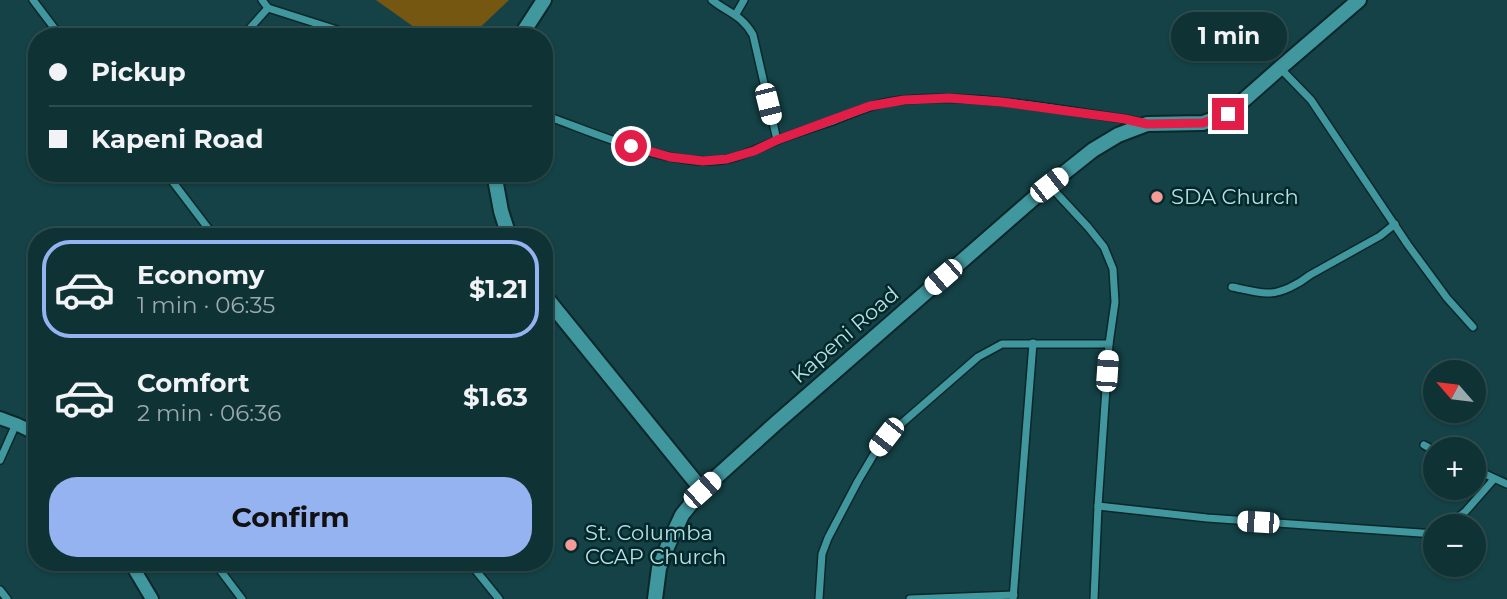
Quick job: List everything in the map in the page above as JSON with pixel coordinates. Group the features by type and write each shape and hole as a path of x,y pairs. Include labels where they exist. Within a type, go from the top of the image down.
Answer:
{"main road":[{"path":"526,28 544,0"},
{"name":"Kapeni Road","path":"655,599 659,568 668,545 682,515 702,490 1049,185 1093,150 1118,135 1147,124 1203,123 1228,114 1359,0"},
{"path":"496,182 506,228"},
{"path":"553,306 702,490"}],"street":[{"path":"33,0 54,28"},
{"path":"262,0 268,8 331,28"},
{"path":"712,0 736,14 753,35 777,140"},
{"path":"736,14 744,0"},
{"path":"250,28 268,8"},
{"path":"1280,68 1311,100 1447,298 1473,327"},
{"path":"553,119 670,157 703,161 727,159 754,151 870,106 904,100 949,98 1001,102 1147,124"},
{"path":"173,182 208,228"},
{"path":"1049,185 1104,247 1113,269 1115,302 1109,344 1094,599"},
{"path":"1232,287 1276,293 1302,282 1395,225"},
{"path":"820,599 822,554 828,538 867,464 886,437 978,357 1002,344 1109,344"},
{"path":"910,599 1014,597 1033,344"},
{"path":"0,418 28,430"},
{"path":"0,460 16,424"},
{"path":"1486,475 1507,484"},
{"path":"1462,514 1494,478"},
{"path":"1098,506 1207,518 1423,533"},
{"path":"135,571 152,599"},
{"path":"221,571 242,599"},
{"path":"476,571 499,599"},
{"path":"0,590 6,599"}],"shaded area":[{"path":"376,0 509,0 479,28 415,28"}],"place":[{"name":"SDA Church","path":"1157,197"},
{"name":"St. Columba CCAP Church","path":"571,545"}],"route":[{"path":"631,146 670,157 703,161 727,159 870,106 904,100 949,98 1001,102 1147,124 1203,123 1228,114"}]}
